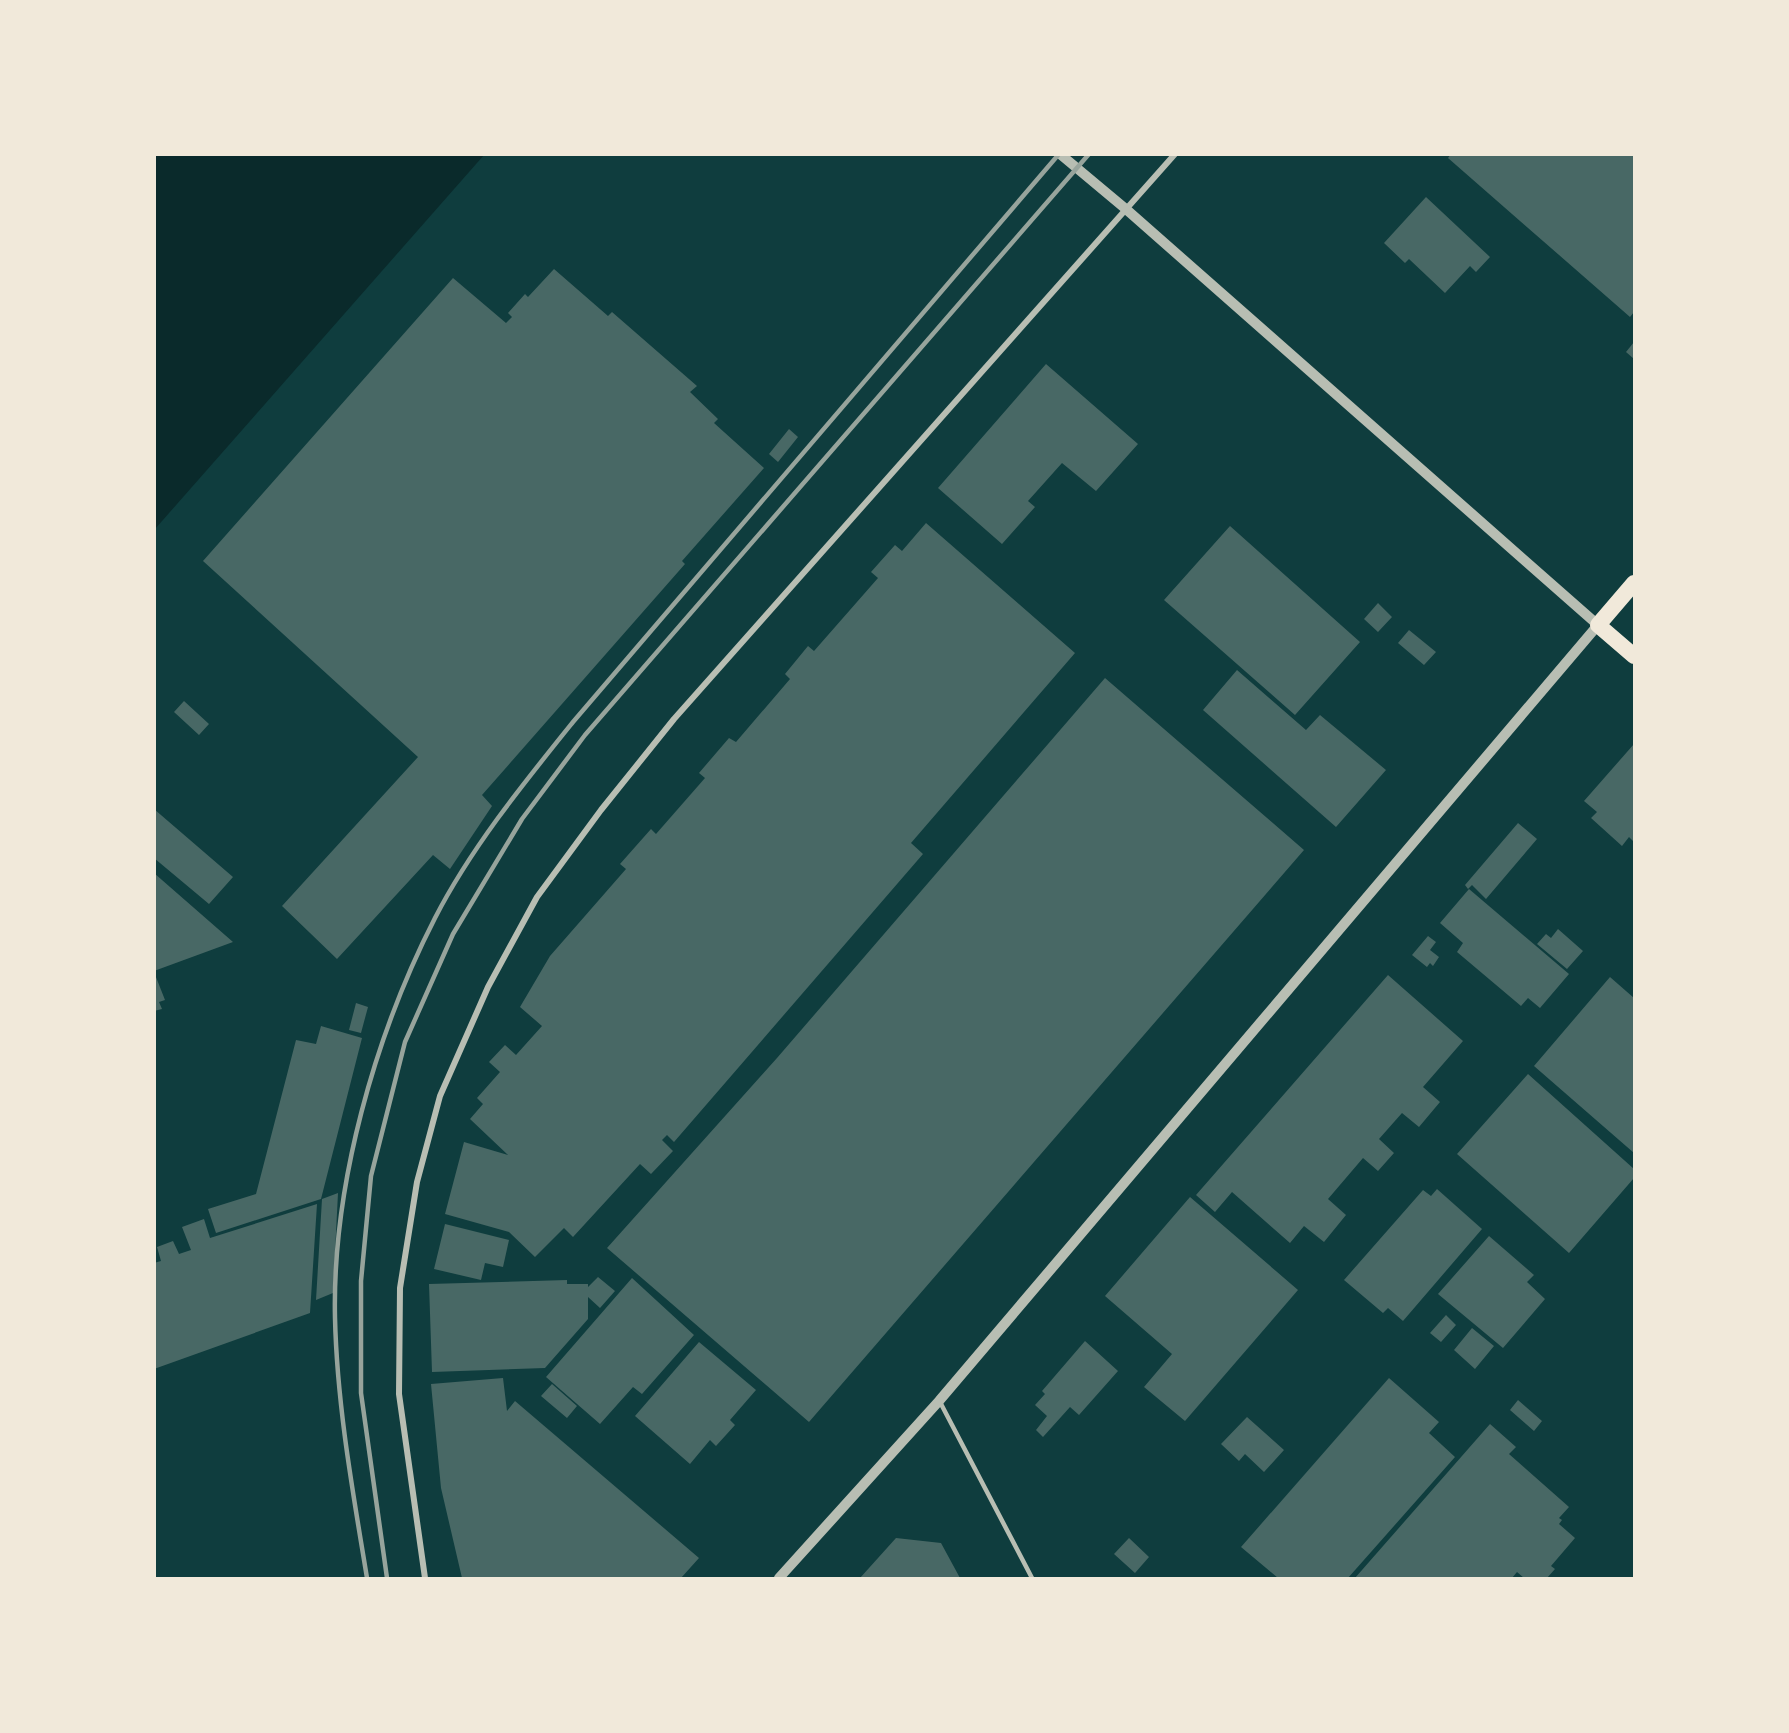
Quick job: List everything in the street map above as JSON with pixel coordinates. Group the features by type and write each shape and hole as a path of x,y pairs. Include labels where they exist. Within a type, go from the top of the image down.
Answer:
{"highway":[{"path":"1635,583 1598,625 1635,656"}],"street":[{"path":"779,1578 939,1401 1598,625 1127,210 1060,154"},
{"path":"424,1578 399,1394 400,1288 417,1182 440,1096 488,987 537,897 601,810 674,719 1175,154"}],"lane":[{"path":"939,1401 1032,1578"}],"water":[{"path":"154,155 484,155 155,529"}],"building":[{"path":"1451,154 1634,154 1634,312 1630,317 1448,158"},
{"path":"1426,197 1490,257 1476,272 1470,266 1445,293 1409,259 1405,263 1384,243"},
{"path":"554,269 608,316 612,312 697,386 690,392 718,419 714,423 764,468 682,561 685,564 482,795 492,806 450,869 433,855 337,959 282,906 418,757 203,561 453,278 506,323 512,317 508,313 525,294 528,297"},
{"path":"1634,342 1634,359 1626,352"},
{"path":"1046,364 1138,444 1096,491 1062,463 1028,501 1035,507 1002,544 938,488"},
{"path":"789,429 798,437 778,462 769,454"},
{"path":"926,523 1075,653 911,843 923,854 674,1142 667,1135 662,1140 673,1151 651,1174 640,1164 573,1237 564,1228 535,1257 509,1232 445,1214 464,1142 508,1155 470,1119 483,1104 477,1098 500,1072 489,1062 505,1045 516,1055 542,1026 520,1007 550,956 626,869 620,864 651,829 656,834 705,778 699,773 729,738 736,742 790,679 785,674 808,646 814,651 878,578 871,572 895,545 902,551"},
{"path":"1230,526 1360,642 1295,715 1164,600"},
{"path":"1378,603 1392,617 1378,632 1364,619"},
{"path":"1409,630 1436,652 1424,665 1398,643"},
{"path":"1237,670 1306,730 1320,715 1386,770 1336,827 1203,710"},
{"path":"1105,678 1304,850 809,1422 607,1248 777,1058"},
{"path":"184,701 209,724 199,735 174,712"},
{"path":"1634,744 1634,842 1629,837 1622,846 1591,818 1597,812 1584,801"},
{"path":"154,809 233,877 209,904 154,858"},
{"path":"1518,823 1537,839 1486,899 1472,885 1468,889 1465,885"},
{"path":"154,873 170,887 233,942 154,971"},
{"path":"1469,889 1569,974 1540,1008 1528,998 1521,1006 1457,952 1463,943 1440,923"},
{"path":"1558,929 1583,951 1567,969 1537,944 1546,934 1551,938"},
{"path":"1428,936 1436,942 1430,950 1439,957 1433,966 1430,963 1427,967 1412,955"},
{"path":"154,972 165,1000 159,1002 162,1009 154,1011"},
{"path":"1388,975 1463,1041 1423,1087 1440,1102 1419,1127 1402,1113 1379,1139 1394,1153 1378,1171 1363,1158 1328,1199 1346,1215 1324,1242 1304,1226 1290,1243 1232,1192 1215,1212 1196,1195"},
{"path":"1610,977 1634,998 1634,1153 1534,1066"},
{"path":"356,1003 368,1007 361,1033 349,1030"},
{"path":"321,1026 362,1038 321,1199 216,1233 208,1209 256,1194 296,1040 316,1044"},
{"path":"1528,1074 1634,1169 1634,1178 1569,1253 1457,1154"},
{"path":"1437,1189 1482,1229 1403,1321 1388,1308 1383,1313 1344,1280 1423,1190 1431,1196"},
{"path":"338,1193 333,1293 316,1300 322,1199"},
{"path":"1190,1197 1298,1290 1185,1421 1144,1387 1172,1354 1105,1296"},
{"path":"317,1204 310,1313 154,1369 154,1263 161,1261 157,1247 173,1241 179,1254 191,1250 182,1227 204,1219 210,1238"},
{"path":"445,1224 509,1240 503,1267 485,1263 481,1280 434,1269"},
{"path":"1489,1236 1534,1275 1527,1282 1545,1299 1503,1348 1438,1294"},
{"path":"598,1277 615,1291 600,1308 588,1297 588,1319 545,1368 432,1372 429,1284 567,1280 567,1284 588,1284 588,1287"},
{"path":"632,1278 694,1335 642,1394 633,1387 600,1424 546,1377"},
{"path":"1446,1315 1456,1325 1441,1342 1430,1333"},
{"path":"1472,1328 1494,1346 1475,1369 1454,1350"},
{"path":"1085,1341 1118,1371 1079,1415 1070,1407 1043,1437 1036,1430 1047,1416 1035,1405 1045,1394 1042,1391"},
{"path":"699,1342 756,1390 730,1420 735,1425 716,1446 710,1440 690,1464 635,1416"},
{"path":"503,1378 507,1411 515,1401 699,1558 681,1578 462,1578 441,1488 431,1384"},
{"path":"1389,1378 1439,1422 1429,1433 1455,1457 1348,1578 1278,1578 1241,1547"},
{"path":"552,1384 577,1406 567,1418 541,1396"},
{"path":"1518,1400 1542,1421 1534,1431 1510,1410"},
{"path":"1247,1417 1284,1450 1264,1472 1245,1454 1239,1461 1221,1444"},
{"path":"1490,1424 1516,1447 1509,1454 1569,1507 1559,1518 1562,1520 1559,1524 1575,1538 1551,1566 1555,1569 1547,1578 1524,1578 1517,1572 1512,1578 1355,1578"},
{"path":"896,1538 941,1543 960,1578 860,1578"},
{"path":"1129,1538 1149,1557 1135,1573 1114,1554"}],"railway":[{"path":"367,1578 346,1449 339,1383 335,1318 336,1268 341,1216 361,1112 376,1061 413,963 449,892 481,842 573,722 1059,154"},
{"path":"387,1578 361,1393 361,1281 371,1176 405,1042 453,934 522,819 585,735 1089,154"}]}
